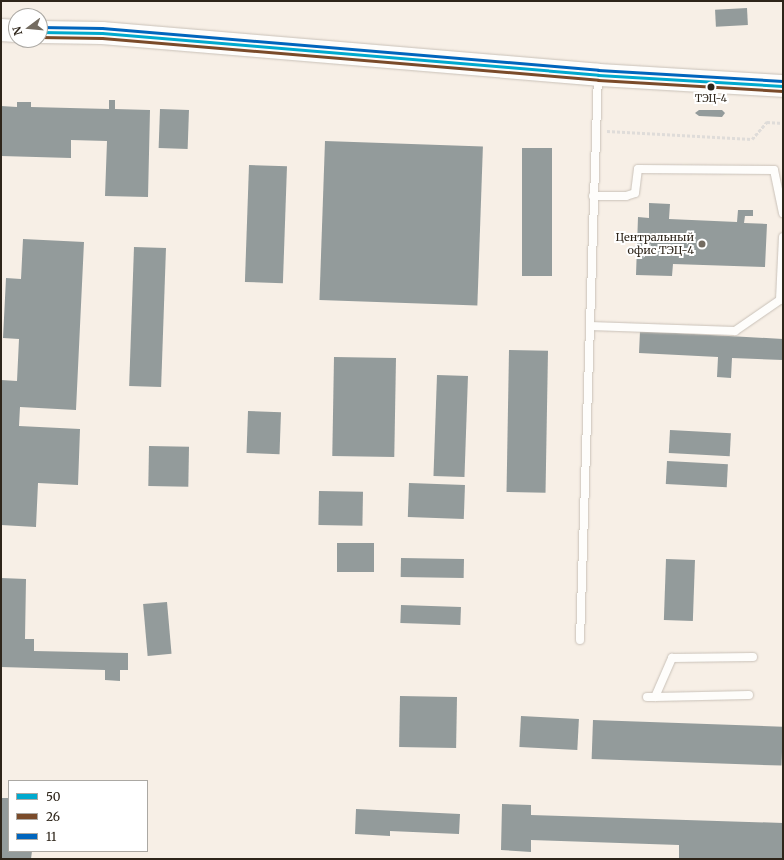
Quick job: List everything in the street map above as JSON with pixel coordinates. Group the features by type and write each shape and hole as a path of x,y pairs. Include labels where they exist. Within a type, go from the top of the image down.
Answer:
{"highway":[{"path":"48,32 102,33 598,74 783,86"}],"lane":[{"path":"580,640 598,74"},
{"path":"593,196 626,196 635,193 638,169 774,170 783,213"},
{"path":"590,326 735,331 780,300 783,237"},
{"path":"749,695 651,697 672,658 753,657"}],"path":[{"path":"605,131 752,139 767,122 783,123"}],"building":[{"path":"747,8 748,25 716,27 715,10"},
{"path":"109,100 115,100 115,109 150,110 148,197 105,196 107,141 71,140 71,158 1,156 1,106 17,107 17,102 31,102 31,107 109,109"},
{"path":"160,109 189,110 188,149 159,148"},
{"path":"699,110 722,110 725,113 722,117 699,116 695,113"},
{"path":"325,141 483,147 477,305 319,300"},
{"path":"522,148 552,148 552,276 522,276"},
{"path":"249,165 287,166 283,283 245,282"},
{"name":"Центральный офис ТЭЦ-4","path":"649,203 670,204 669,219 737,222 738,210 753,210 753,216 745,216 744,223 767,224 765,267 673,264 672,276 636,275 638,217 649,218"},
{"path":"23,239 84,242 76,410 20,407 19,426 80,429 78,485 38,483 36,527 1,525 1,380 17,381 19,339 3,338 6,278 21,279"},
{"path":"134,247 166,248 161,387 129,386"},
{"path":"640,331 783,339 783,360 732,358 731,378 717,377 718,357 639,353"},
{"path":"509,350 548,351 546,493 507,492"},
{"path":"334,357 396,358 394,457 332,456"},
{"path":"437,375 468,376 464,477 433,476"},
{"path":"248,411 281,412 280,454 247,453"},
{"path":"670,430 731,433 730,456 669,453"},
{"path":"149,446 189,447 188,487 148,486"},
{"path":"667,461 728,464 727,487 666,484"},
{"path":"409,483 465,485 464,519 408,517"},
{"path":"319,491 363,492 362,526 318,525"},
{"path":"337,543 374,543 374,572 337,572"},
{"path":"401,558 464,559 464,578 401,577"},
{"path":"666,559 695,560 693,621 664,620"},
{"path":"1,578 26,579 25,639 34,639 34,651 128,653 128,670 120,670 120,681 105,680 105,670 1,667"},
{"path":"167,602 172,654 148,656 143,604"},
{"path":"401,605 461,607 460,625 400,623"},
{"path":"400,696 457,697 456,748 399,747"},
{"path":"521,716 579,719 577,750 519,747"},
{"path":"593,720 783,727 782,766 592,759"},
{"path":"1,798 8,798 8,852 32,852 31,859 1,859"},
{"path":"502,804 531,805 531,815 783,823 783,859 679,859 679,845 531,840 531,852 501,850"},
{"path":"356,809 460,814 459,834 390,831 390,836 355,834"}],"transit line":[{"name":"11","path":"48,27 102,28 598,70 783,81"},
{"name":"50","path":"48,32 102,33 598,75 783,86"},
{"name":"26","path":"48,37 102,38 598,80 783,91"}],"place":[{"name":"ТЭЦ-4","path":"711,87"},
{"name":"Центральный офис ТЭЦ-4","path":"702,244"}]}
